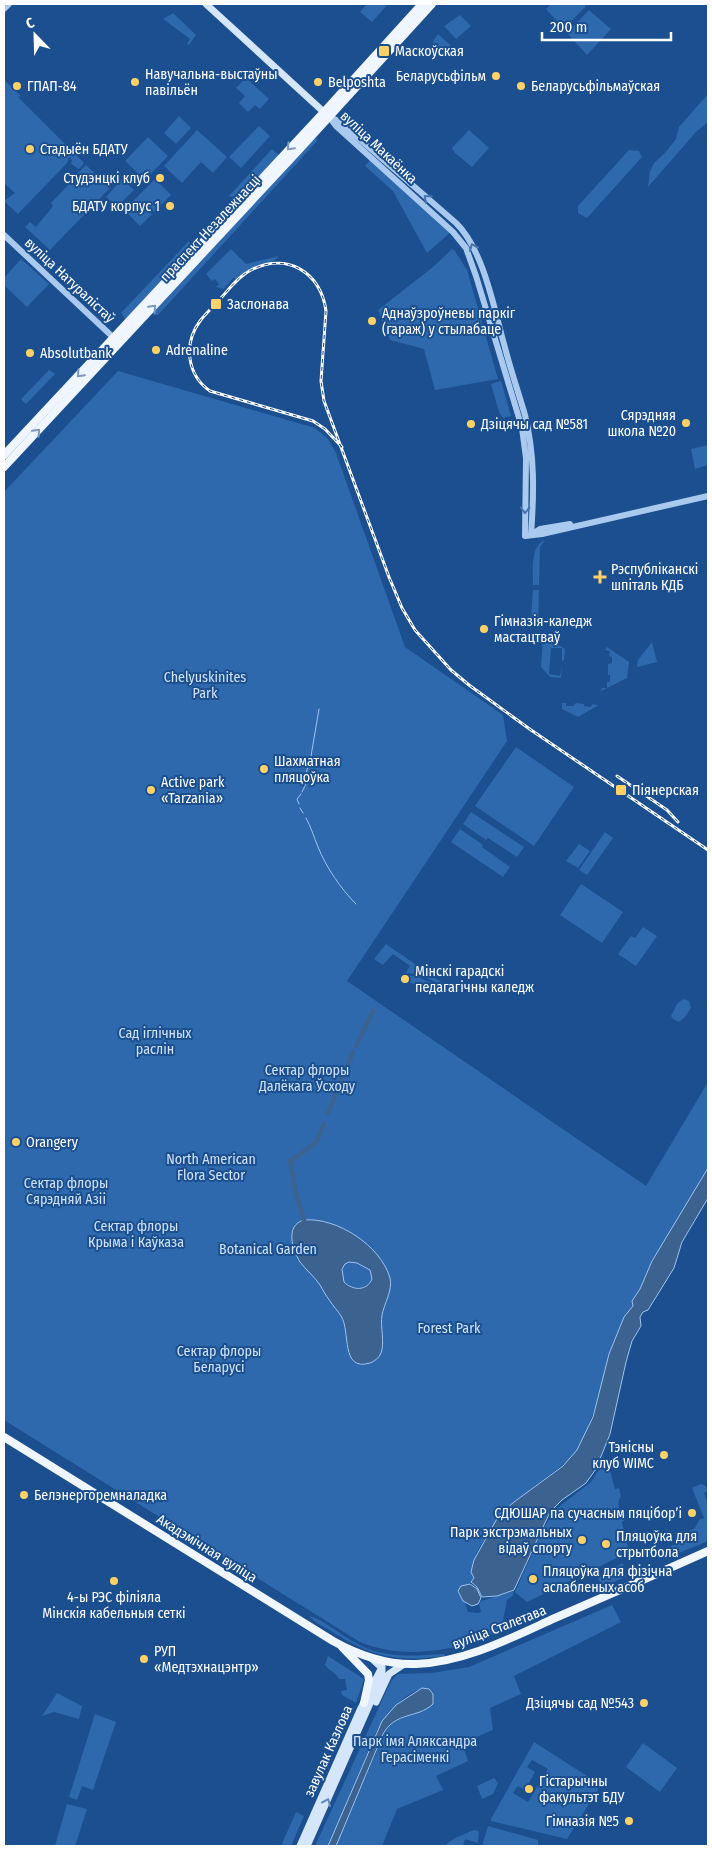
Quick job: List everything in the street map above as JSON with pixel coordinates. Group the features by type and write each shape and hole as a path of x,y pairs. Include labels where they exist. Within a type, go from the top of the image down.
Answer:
{"main road":[{"path":"206,4 326,114"},
{"name":"праспект Незалежнасці","path":"326,114 422,4"},
{"name":"праспект Незалежнасці","path":"4,467 326,114 432,4"},
{"name":"праспект Незалежнасці","path":"4,455 117,341"},
{"name":"Акадэмічная вуліца","path":"4,1437 341,1645 370,1658 404,1664"},
{"name":"вуліца Сталетава","path":"404,1664 437,1662 465,1656 708,1551"},
{"path":"341,1645 368,1674 370,1680 364,1703"},
{"path":"370,1658 382,1668"},
{"name":"завулак Казлова","path":"300,1846 364,1703 382,1668 390,1662"},
{"name":"завулак Казлова","path":"357,1735 369,1716 389,1674 404,1664"},
{"name":"завулак Казлова","path":"307,1846 382,1676 382,1668"}],"street":[{"path":"4,10 9,4"},
{"name":"вуліца Макаёнка","path":"326,114 340,122 464,231 480,264 522,416"},
{"name":"вуліца Макаёнка","path":"326,114 336,126 458,236 466,248 530,437 534,471 528,535 542,534 708,496"},
{"path":"458,236 464,231"},
{"name":"вуліца Натуралістаў","path":"4,235 117,341"}],"green space":[{"path":"367,4 388,4 372,22 360,12"},
{"path":"551,4 583,4 586,6 564,29 546,9"},
{"path":"589,10 611,29 587,55 567,33"},
{"path":"173,13 196,35 189,45 187,44 190,39 163,19"},
{"path":"460,15 471,26 456,39 444,26"},
{"path":"438,34 451,46 440,58 429,48"},
{"path":"246,78 269,99 260,109 255,105 248,112 239,103 245,96 236,88"},
{"name":"Стадыён БДАТУ","path":"4,80 21,96 18,97 84,163 79,169 71,164 72,160 69,157 67,163 18,214 4,201 15,193 4,183"},
{"path":"708,94 708,122 696,132 648,187 650,171 654,163 676,139 679,127"},
{"path":"179,116 191,128 176,144 164,133"},
{"path":"259,126 270,136 241,168 229,157"},
{"path":"197,130 227,157 213,173 201,162 182,183 164,166"},
{"path":"469,130 489,148 472,167 455,153 452,148"},
{"path":"148,137 168,156 145,180 125,161"},
{"path":"315,138 318,140 158,315 154,315 152,313"},
{"path":"272,149 279,155 238,199 229,196"},
{"path":"629,150 639,151 642,157 587,218 578,213 578,206"},
{"path":"370,160 451,232 427,253 393,191 365,166"},
{"path":"86,165 110,188 50,250 25,227 30,222 36,227 53,206 51,203 75,178 72,174 74,173 81,177 78,173"},
{"path":"122,179 134,190 117,207 106,197"},
{"path":"155,179 171,195 154,212 150,213 152,214 140,226 124,210"},
{"path":"189,241 192,249 126,320 121,313"},
{"path":"231,249 246,264 279,256 271,262 242,274 237,279 233,278 224,289 216,287 219,284 215,279 212,281 206,274"},
{"path":"452,249 467,270 498,379 435,390 424,349 390,340 378,310 433,267"},
{"path":"21,259 49,284 27,307 4,285 4,278"},
{"path":"49,370 55,374 26,404 21,399"},
{"path":"118,371 315,428 328,439 336,453 405,647 503,715 507,741 347,981 646,1186 708,1082 708,1168 652,1261 633,1306 624,1317 609,1354 587,1431 577,1450 569,1460 499,1515 476,1554 474,1578 470,1584 461,1586 460,1596 468,1612 478,1613 481,1612 479,1604 481,1601 514,1591 513,1596 507,1600 501,1631 491,1635 482,1630 475,1633 477,1642 433,1651 404,1652 375,1647 360,1642 4,1420 4,492"},
{"path":"501,381 511,416 503,418 499,412 491,384"},
{"path":"708,445 708,465 695,469 691,449"},
{"path":"545,540 540,547 539,585 533,585 535,553 540,543"},
{"path":"533,590 539,590 539,628 536,628 531,618"},
{"path":"543,636 565,649 564,660 562,661 562,648 551,648 549,674 560,676 562,666 561,678 550,677 541,667"},
{"path":"652,642 657,662 637,667 638,660"},
{"path":"607,647 629,662 627,678 607,688 607,682 610,682 608,664 612,663 612,657 609,656 610,651 605,650"},
{"path":"562,703 566,703 566,706 573,706 576,703 591,707 592,704 599,705 578,717 562,709"},
{"path":"516,747 574,787 534,846 475,806"},
{"path":"471,812 524,847 517,857 488,838 486,840 463,824"},
{"path":"460,829 510,867 503,877 451,842"},
{"path":"605,832 613,838 587,875 579,870"},
{"path":"579,844 590,851 578,868 566,861"},
{"path":"581,884 623,912 602,943 560,915"},
{"path":"643,927 657,936 636,966 618,954 631,936 635,938"},
{"path":"386,944 447,986 417,974 406,973 410,966 393,954 383,965 374,959"},
{"path":"402,975 416,976 434,984 427,993 402,977"},
{"path":"683,999 689,1001 691,1008 679,1022 671,1016 677,1004"},
{"name":"Парк экстрэмальных відаў спорту","path":"608,1462 615,1489 619,1488 621,1496 619,1506 625,1520 622,1522 629,1552 527,1602 515,1592 543,1529 556,1509 591,1482 599,1469"},
{"path":"701,1484 706,1486 708,1491 704,1493 708,1504 708,1541 672,1556 671,1546 690,1539 687,1532 695,1528 699,1520 704,1518 692,1488"},
{"path":"623,1563 626,1577 602,1587 597,1576"},
{"name":"Парк імя Аляксандра Герасіменкі","path":"612,1605 621,1622 514,1676 521,1694 490,1708 493,1730 462,1743 468,1761 436,1776 443,1790 397,1809 382,1846 336,1846 386,1730 391,1724 425,1709 434,1701 422,1688 402,1700 390,1710 377,1730 328,1846 315,1846 391,1681 398,1674 431,1673 469,1667"},
{"path":"309,1616 320,1620 356,1643 377,1652 399,1655 444,1654 445,1656 400,1658 375,1653 320,1625"},
{"path":"328,1656 364,1679 356,1703 342,1695 341,1691 347,1690 345,1679 339,1679 325,1665"},
{"path":"57,1693 82,1706 79,1719 54,1712 42,1716"},
{"path":"95,1714 116,1722 93,1790 82,1786 77,1800 69,1797"},
{"path":"534,1742 601,1785 567,1839 491,1821","holes":["532,1760 548,1769 528,1802 513,1793 518,1786 525,1790 535,1772 527,1767"]},
{"path":"643,1743 677,1768 660,1792 626,1767"},
{"path":"494,1778 498,1783 493,1794 482,1799 477,1786"},
{"path":"67,1804 87,1809 75,1846 55,1846"},
{"path":"296,1812 304,1816 291,1846 281,1846"},
{"path":"488,1826 538,1840 538,1846 482,1846"},
{"path":"474,1830 479,1831 478,1843 465,1839 463,1846 444,1846 455,1838"}],"shaded area":[{"path":"708,1168 708,1198 682,1242 674,1268 648,1310 643,1312 640,1317 641,1326 632,1341 610,1434 596,1469 586,1483 562,1500 550,1512 514,1590 497,1596 482,1597 477,1587 471,1582 474,1578 471,1572 474,1560 499,1515 563,1466 577,1450 593,1417 609,1354 624,1317 633,1306 632,1301 640,1289 652,1261"},
{"path":"304,1220 317,1220 343,1229 368,1245 385,1266 391,1283 382,1315 382,1349 374,1361 361,1364 354,1362 350,1356 341,1316 318,1282 300,1262 295,1251 292,1232 298,1223","holes":["349,1262 357,1263 370,1270 372,1279 363,1288 351,1287 344,1282 342,1269 345,1264"]},
{"path":"470,1584 477,1589 481,1598 478,1604 472,1606 463,1601 458,1591 461,1586"},
{"path":"422,1688 429,1689 433,1694 433,1704 420,1712 400,1718 388,1727 383,1734 336,1846 328,1846 382,1721 396,1705"}],"waterway":[{"path":"306,773 310,762 319,709"},
{"path":"302,792 306,784 306,776"},
{"path":"299,804 297,799 301,794"},
{"path":"300,808 303,813"},
{"path":"306,818 321,855 339,885 356,904"},
{"path":"356,1046 373,1011"},
{"path":"328,1113 353,1052"},
{"path":"304,1220 296,1194 290,1161 316,1143 324,1124"}],"railway":[{"path":"342,447 325,429 313,421 210,391 196,377 190,359 191,339 195,330 202,318 235,282 251,270 277,263 300,269 310,276 323,297 326,311 321,381 324,401 389,577 402,608 415,630 451,670 469,685 531,730 708,850"},
{"path":"617,776 667,810 678,822"}],"place":[{"name":"Маскоўская","path":"384,51"},
{"name":"Беларусьфільм","path":"496,76"},
{"name":"Навучальна-выстаўны павільён","path":"135,82"},
{"name":"Belposhta","path":"318,82"},
{"name":"ГПАП-84","path":"17,86"},
{"name":"Беларусьфільмаўская","path":"521,86"},
{"name":"Стадыён БДАТУ","path":"30,149"},
{"name":"Студэнцкі клуб","path":"160,178"},
{"name":"БДАТУ корпус 1","path":"170,206"},
{"name":"Заслонава","path":"216,304"},
{"name":"Аднаўзроўневы паркіг (гараж) у стылабаце","path":"372,321"},
{"name":"Adrenaline","path":"156,350"},
{"name":"Absolutbank","path":"30,353"},
{"name":"Сярэдняя школа №20","path":"686,423"},
{"name":"Дзіцячы сад №581","path":"471,424"},
{"name":"Рэспубліканскі шпіталь КДБ","path":"600,577"},
{"name":"Гімназія-каледж мастацтваў","path":"484,629"},
{"name":"Шахматная пляцоўка","path":"264,769"},
{"name":"Active park «Tarzania»","path":"151,790"},
{"name":"Піянерская","path":"621,790"},
{"name":"Мінскі гарадскі педагагічны каледж","path":"405,979"},
{"name":"Orangery","path":"16,1142"},
{"name":"Тэнісны клуб WIMC","path":"664,1455"},
{"name":"Белэнергоремналадка","path":"24,1495"},
{"name":"СДЮШАР па сучасным пяціборʼі","path":"692,1513"},
{"name":"Парк экстрэмальных відаў спорту","path":"582,1540"},
{"name":"Пляцоўка для стрытбола","path":"606,1544"},
{"name":"Пляцоўка для фізічна аслабленых асоб","path":"533,1579"},
{"name":"4-ы РЭС філіяла Мінскія кабельныя сеткі","path":"114,1581"},
{"name":"РУП «Медтэхнацэнтр»","path":"144,1659"},
{"name":"Дзіцячы сад №543","path":"644,1703"},
{"name":"Гістарычны факультэт БДУ","path":"529,1789"},
{"name":"Гімназія №5","path":"629,1821"}],"park label":[{"name":"Chelyuskinites Park","path":"205,686"},
{"name":"Сад іглічных раслін","path":"155,1042"},
{"name":"Сектар флоры Далёкага Ўсходу","path":"307,1078"},
{"name":"North American Flora Sector","path":"211,1168"},
{"name":"Сектар флоры Сярэдняй Азіі","path":"66,1192"},
{"name":"Сектар флоры Крыма і Каўказа","path":"136,1234"},
{"name":"Botanical Garden","path":"268,1249"},
{"name":"Forest Park","path":"449,1328"},
{"name":"Сектар флоры Беларусі","path":"219,1359"}]}
